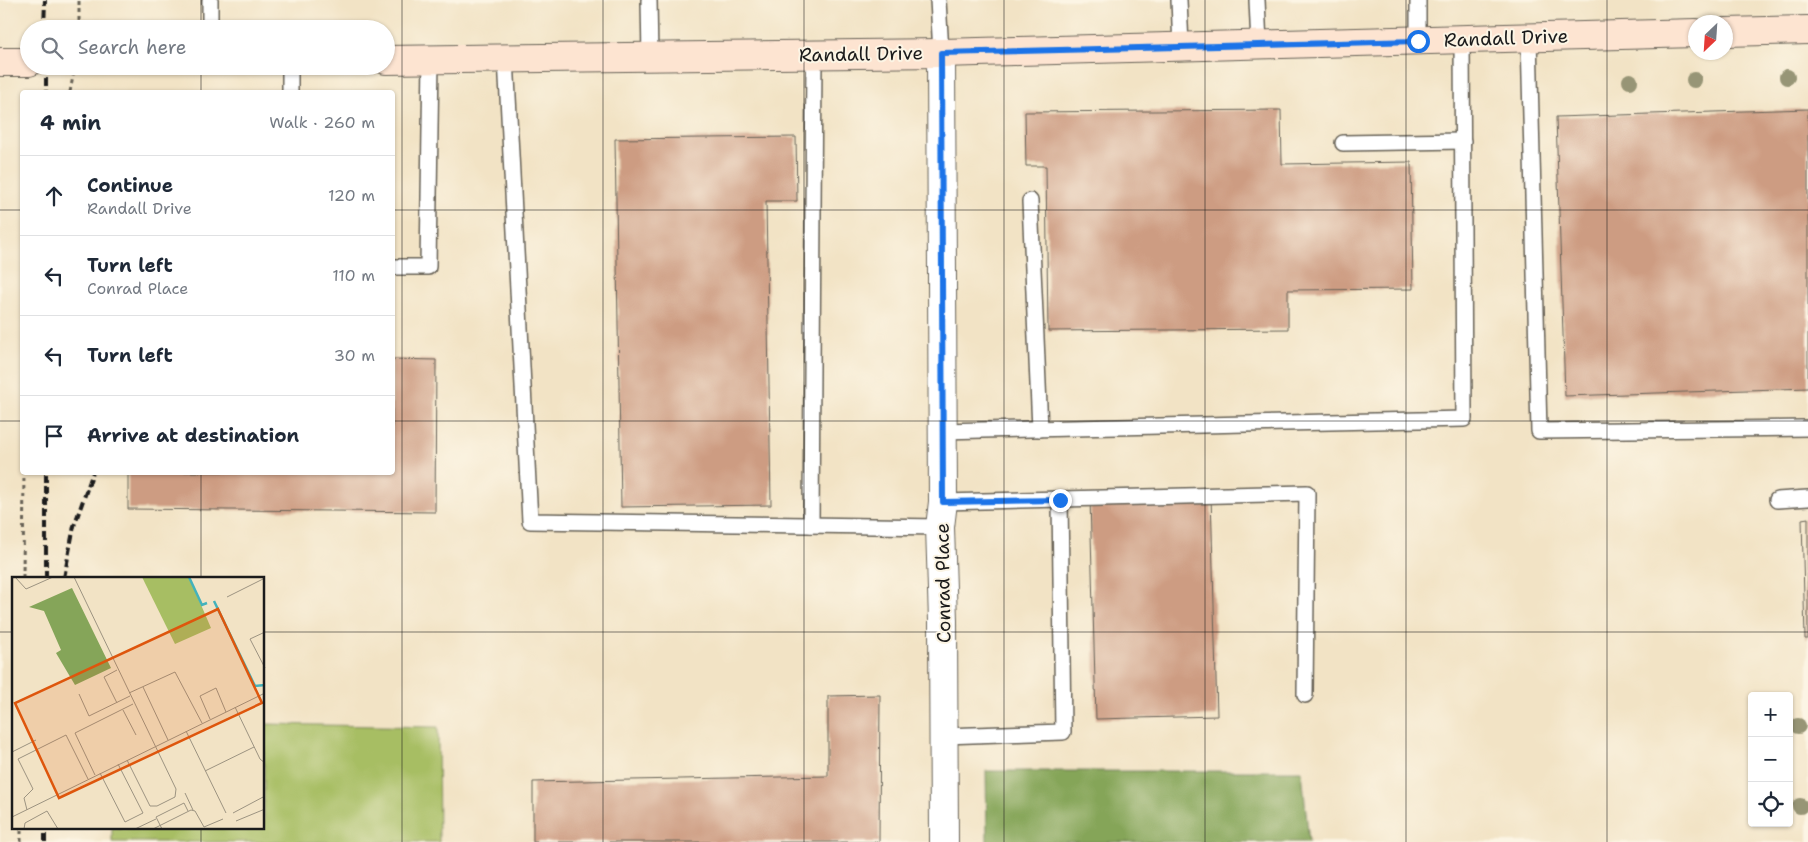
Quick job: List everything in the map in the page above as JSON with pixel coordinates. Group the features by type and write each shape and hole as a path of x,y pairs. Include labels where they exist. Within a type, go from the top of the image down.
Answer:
{"street":[{"path":"1733,32 1808,30"},
{"name":"Randall Drive","path":"395,60 941,53 1688,33"},
{"name":"Conrad Place","path":"941,53 944,842"},
{"path":"0,62 20,62"}],"lane":[{"path":"210,0 210,20"},
{"path":"649,0 650,57"},
{"path":"938,0 941,53"},
{"path":"1179,0 1181,47"},
{"path":"1257,0 1259,45"},
{"path":"1418,0 1418,41"},
{"path":"1529,38 1539,431 1808,428"},
{"path":"942,431 1464,419 1462,39"},
{"path":"811,525 814,55"},
{"path":"506,58 530,521 811,525 942,514 1060,500 1307,494 1306,695"},
{"path":"395,267 428,267 431,59"},
{"path":"290,75 290,90"},
{"path":"1342,143 1463,140"},
{"path":"1030,201 1040,429"},
{"path":"1777,500 1808,498"},
{"path":"944,736 1064,732 1060,500"}],"path":[{"path":"79,0 79,20"},
{"path":"70,90 73,75"},
{"path":"23,577 24,475"}],"green space":[{"path":"265,724 438,727 439,842 112,842 112,830 265,830"},
{"path":"986,771 1302,771 1309,842 987,842"}],"building":[{"path":"1808,109 1808,388 1565,396 1556,117"},
{"path":"1281,110 1282,164 1411,162 1413,289 1288,290 1288,329 1048,331 1046,166 1026,166 1025,112"},
{"path":"796,137 797,201 766,201 771,505 621,507 615,139"},
{"path":"395,359 436,360 435,512 128,509 128,475 395,475"},
{"path":"1211,495 1217,716 1096,719 1090,498"},
{"path":"1808,518 1808,639 1805,639 1802,519"},
{"path":"880,695 879,842 533,842 533,782 828,776 828,696"}],"railway":[{"path":"44,20 45,0"},
{"path":"46,75 46,90"},
{"path":"46,475 46,577"},
{"path":"64,577 74,526 92,475"},
{"path":"45,830 45,842"}],"route":[{"path":"1060,500 943,502 941,53 1418,41"}]}
